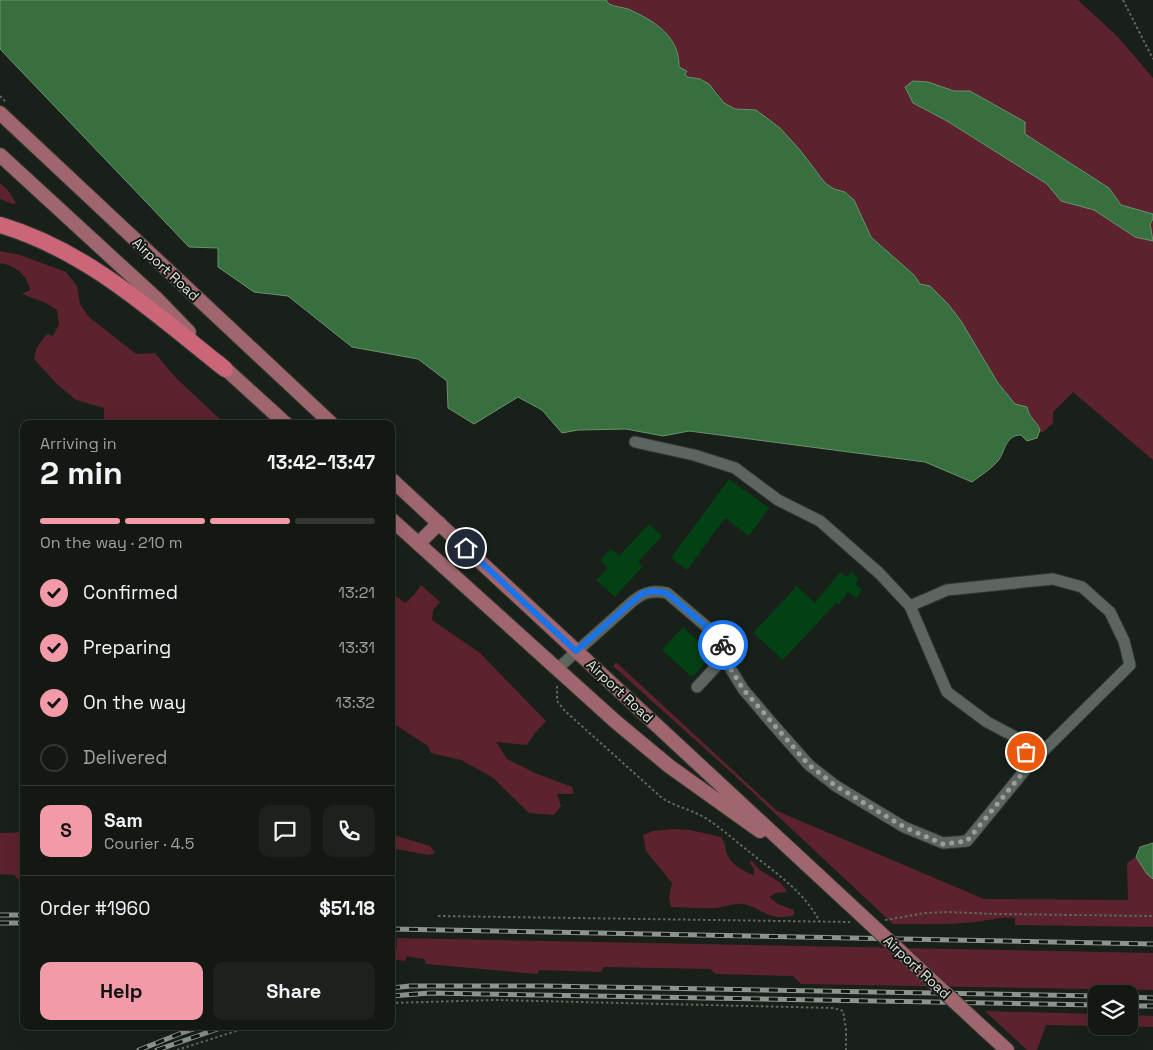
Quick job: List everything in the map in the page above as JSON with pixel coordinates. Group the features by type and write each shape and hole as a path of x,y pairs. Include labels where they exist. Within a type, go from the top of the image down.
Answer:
{"highway":[{"path":"0,225 60,248 94,268 225,368"}],"main road":[{"name":"Airport Road","path":"0,113 328,420"},
{"name":"Airport Road","path":"0,155 158,300 225,368 282,420"},
{"name":"Airport Road","path":"395,482 1007,1050"},
{"name":"Airport Road","path":"395,523 616,722 669,766 805,863"},
{"path":"418,543 439,523"}],"lane":[{"path":"635,442 694,455 735,468 778,500 820,521 879,574 910,606 947,692 987,722 1023,740 1030,764"},
{"path":"557,669 643,593 658,591 667,593 720,638 724,658 743,689 809,765 836,786 904,827 943,844 967,841 1030,764 1130,665 1124,641 1110,612 1082,587 1053,579 947,590 910,606"},
{"path":"697,688 724,658"}],"path":[{"path":"1123,0 1153,59"},
{"path":"557,669 558,701 565,711 662,798 675,806 707,819 792,886 809,905 820,922"},
{"path":"879,921 925,913 948,912 1153,916"},
{"path":"438,916 853,922"},
{"path":"395,1003 495,1000 834,1008 843,1011 845,1017 846,1050"},
{"path":"178,1050 240,1030"}],"shaded area":[{"path":"0,0 606,0 611,5 628,9 647,18 670,38 675,46 679,67 687,71 685,74 687,77 700,79 709,84 724,103 735,109 756,110 780,128 800,150 825,183 834,189 845,192 854,200 871,237 914,275 920,284 930,286 948,304 961,321 998,383 1015,404 1027,407 1029,414 1040,430 1037,438 1027,441 1021,435 1012,438 998,461 972,482 925,462 689,431 663,436 626,429 578,430 562,433 542,410 518,397 474,424 448,408 447,381 418,359 352,347 288,296 254,292 218,267 218,248 189,247 0,49"},
{"path":"606,0 1078,0 1117,36 1153,78 1153,214 1121,205 1109,188 1025,134 1025,122 971,91 954,91 928,82 913,103 947,121 1047,184 1061,201 1094,210 1135,237 1153,241 1153,460 1073,392 1053,412 1053,423 1043,432 1039,432 1037,423 1015,404 998,383 961,321 920,284 914,275 871,237 854,200 846,192 834,189 825,183 800,150 780,128 756,110 735,109 723,103 717,92 700,79 687,77 684,74 687,72 679,67 678,56 670,38 656,24 628,9 609,4"},
{"path":"913,81 928,82 954,91 970,91 1025,122 1025,134 1109,188 1121,205 1153,214 1150,224 1153,241 1135,237 1094,210 1061,201 1047,184 947,121 913,103 905,87"},
{"path":"0,183 7,189 16,203 13,204 0,199"},
{"path":"1153,219 1153,241 1150,224"},
{"path":"0,251 20,255 66,272 77,286 80,304 89,317 136,354 155,353 175,377 221,420 104,420 104,408 76,400 57,384 34,359 37,347 47,334 53,336 59,324 57,310 46,303 22,294 30,290 23,275 15,268 0,263"},
{"path":"421,585 440,602 433,610 432,620 480,653 546,721 527,745 496,742 507,759 535,773 572,787 574,794 557,794 561,806 554,815 529,813 492,777 461,760 431,753 428,746 395,725 395,595 405,603"},
{"path":"616,662 777,811 984,899 1128,900 1127,863 1136,857 1147,874 1153,879 1153,927 1015,925 1015,918 955,924 893,924 732,773 613,666"},
{"path":"690,830 721,837 728,856 735,865 754,875 754,869 750,863 751,860 760,870 781,883 787,892 776,893 769,897 778,904 794,910 794,915 786,917 772,916 742,904 718,908 671,907 669,897 672,883 646,851 643,835 653,831"},
{"path":"20,832 20,882 14,875 0,874 0,833"},
{"path":"395,835 430,846 435,853 429,855 395,849"},
{"path":"1153,843 1153,879 1147,874 1136,857 1140,847"},
{"path":"397,938 1153,953 1153,990 1138,990 1138,985 1088,985 1088,989 801,984 793,976 716,974 710,969 604,967 601,972 539,970 537,974 426,964 424,959 407,956 405,961 395,960 395,948 397,948"},
{"path":"985,1011 1088,1014 1088,1026 1046,1025 1037,1050 1027,1050"},
{"path":"1138,1015 1153,1016 1153,1027 1138,1027"}],"building":[{"path":"729,479 769,508 749,536 725,518 687,570 671,558"},
{"path":"649,524 662,536 638,562 643,566 615,597 596,580 608,568 600,560 611,549 619,556"},
{"path":"840,572 847,577 851,572 859,579 855,584 862,590 856,598 848,592 839,604 836,603 783,660 753,633 797,586 815,603"},
{"path":"683,627 713,655 692,677 662,650"}],"railway":[{"path":"0,915 20,915"},
{"path":"0,923 20,923"},
{"path":"395,929 1153,944"},
{"path":"395,988 545,986 1088,996"},
{"path":"395,996 430,993 1088,1005"},
{"path":"1138,997 1153,998"},
{"path":"1138,1006 1153,1006"},
{"path":"139,1050 190,1030"},
{"path":"157,1050 214,1030"}],"way so far":[{"path":"723,645 724,658 743,689 809,765 836,786 904,827 943,844 967,841 1030,764 1026,752"}],"route":[{"path":"466,548 576,651 643,593 654,591 667,593 720,638 723,645"}]}
